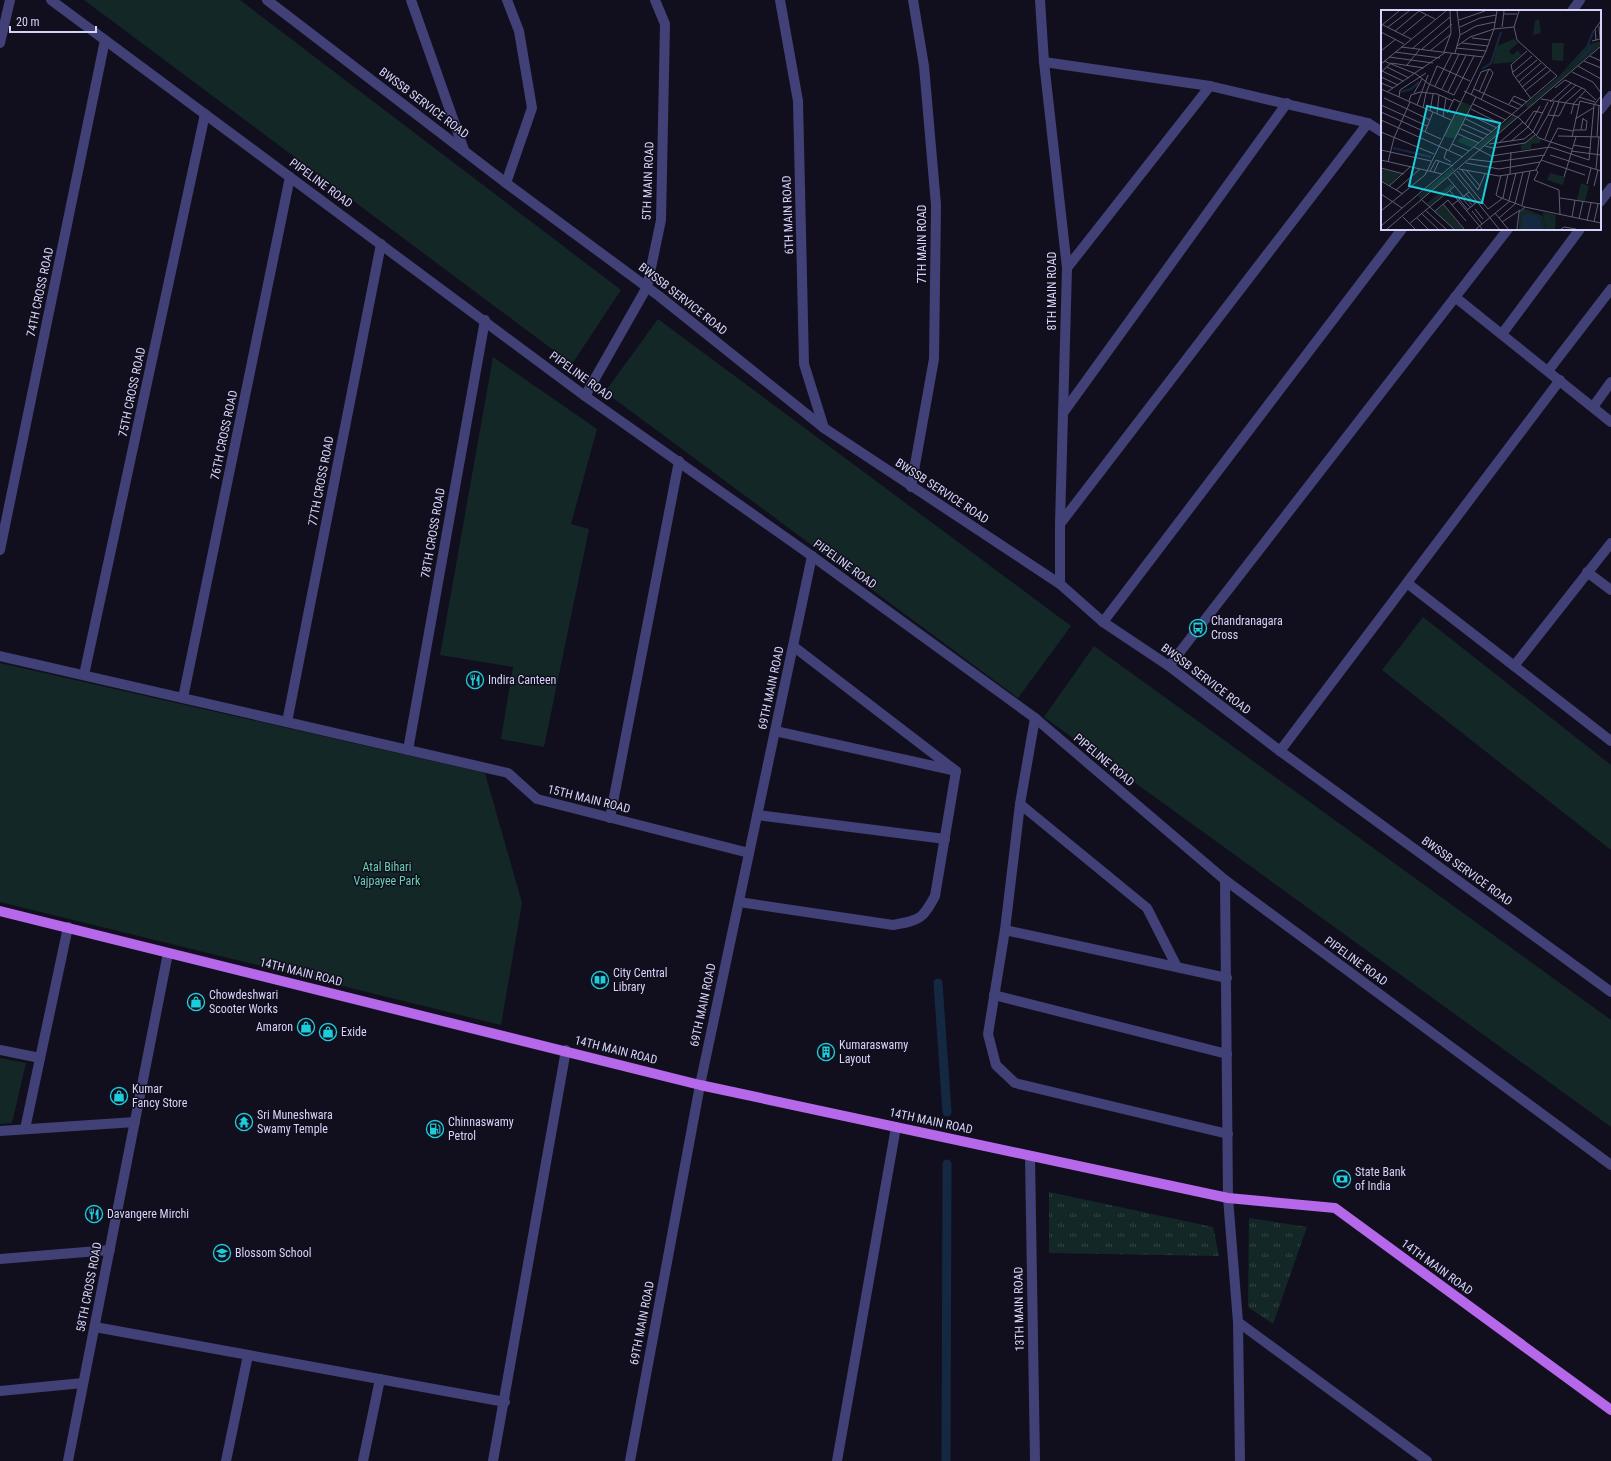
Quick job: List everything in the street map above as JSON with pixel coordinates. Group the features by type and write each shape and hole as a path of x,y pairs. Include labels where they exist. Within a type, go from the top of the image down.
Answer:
{"main road":[{"name":"14TH MAIN ROAD","path":"0,911 566,1050 700,1085 1228,1198 1335,1208 1611,1410"}],"street":[{"path":"0,43 10,0"},
{"name":"PIPELINE ROAD","path":"51,0 485,320 585,396 812,556 1035,718 1226,880 1611,1165"},
{"name":"BWSSB SERVICE ROAD","path":"267,0 647,287 824,428 911,487 1060,584 1103,622 1169,666 1280,750 1611,992"},
{"path":"411,0 464,150"},
{"path":"506,182 532,108 519,31 507,0"},
{"name":"5TH MAIN ROAD","path":"585,396 647,287 661,220 666,24 655,0"},
{"name":"6TH MAIN ROAD","path":"780,0 798,101 804,364 824,428"},
{"name":"7TH MAIN ROAD","path":"911,487 934,359 936,205 924,66 913,0"},
{"name":"8TH MAIN ROAD","path":"1040,0 1044,62 1067,268 1060,524 1060,584"},
{"path":"1573,10 1580,0"},
{"name":"74TH CROSS ROAD","path":"0,550 105,40"},
{"path":"1044,62 1210,86 1368,123 1381,131"},
{"path":"1067,268 1210,86"},
{"path":"1601,109 1611,96"},
{"path":"1063,413 1287,103"},
{"name":"75TH CROSS ROAD","path":"84,675 205,114"},
{"path":"1060,524 1368,123"},
{"name":"76TH CROSS ROAD","path":"183,698 290,177"},
{"path":"1601,201 1611,188"},
{"path":"1103,622 1401,230"},
{"path":"1169,666 1507,230"},
{"path":"1502,334 1579,230"},
{"name":"77TH CROSS ROAD","path":"287,722 381,244"},
{"path":"1548,371 1611,289"},
{"path":"1455,297 1611,422"},
{"name":"78TH CROSS ROAD","path":"408,750 485,320"},
{"path":"1280,750 1560,380"},
{"path":"1593,407 1611,382"},
{"path":"610,818 678,461"},
{"path":"1514,666 1611,543"},
{"name":"69TH MAIN ROAD","path":"630,1461 700,1085 812,556"},
{"path":"1588,572 1611,590"},
{"path":"1406,583 1611,741"},
{"path":"793,646 956,771"},
{"name":"15TH MAIN ROAD","path":"0,656 508,773 537,799 749,853"},
{"path":"1035,718 1020,804 1005,930 988,1034 996,1065 1015,1083 1228,1134"},
{"path":"775,731 956,771"},
{"path":"738,902 893,925 914,921 925,914 935,896 956,771"},
{"path":"1020,804 1147,908 1177,967"},
{"path":"757,815 945,840"},
{"path":"1226,880 1228,1198 1238,1322 1240,1461"},
{"path":"25,1129 68,927"},
{"path":"1005,930 1226,978"},
{"name":"58TH CROSS ROAD","path":"68,1461 168,953"},
{"path":"994,994 1227,1054"},
{"path":"0,1050 40,1058"},
{"path":"493,1461 505,1402 566,1050"},
{"path":"0,1131 135,1122"},
{"path":"837,1461 896,1127"},
{"name":"13TH MAIN ROAD","path":"1030,1156 1035,1461"},
{"path":"0,1259 110,1250"},
{"path":"1238,1322 1427,1461"},
{"path":"95,1327 505,1402"},
{"path":"226,1461 248,1355"},
{"path":"363,1461 380,1379"},
{"path":"0,1391 83,1383"}],"green space":[{"path":"84,0 240,0 621,290 572,364"},
{"path":"658,319 1071,626 1018,698 605,392"},
{"path":"493,357 597,429 571,524 589,529 544,747 501,739 513,667 440,655"},
{"path":"1423,617 1611,765 1611,850 1382,670"},
{"path":"1094,646 1611,1020 1611,1127 1044,717"},
{"name":"Atal Bihari Vajpayee Park","path":"0,663 485,773 522,903 501,1025 0,902"},
{"path":"0,1058 26,1063 12,1123 0,1124"},
{"path":"1049,1192 1213,1227 1219,1256 1049,1253"},
{"path":"1249,1218 1307,1227 1273,1324 1248,1307"}],"waterway":[{"path":"938,983 947,1112"},
{"path":"946,1461 947,1164"}],"place":[{"name":"Chandranagara Cross","path":"1198,628"},
{"name":"Indira Canteen","path":"475,680"},
{"name":"City Central Library","path":"600,980"},
{"name":"Chowdeshwari Scooter Works","path":"196,1002"},
{"name":"Amaron","path":"306,1027"},
{"name":"Exide","path":"328,1032"},
{"name":"Kumaraswamy Layout","path":"826,1052"},
{"name":"Kumar Fancy Store","path":"119,1096"},
{"name":"Sri Muneshwara Swamy Temple","path":"244,1122"},
{"name":"Chinnaswamy Petrol","path":"435,1129"},
{"name":"State Bank of India","path":"1342,1179"},
{"name":"Davangere Mirchi","path":"94,1214"},
{"name":"Blossom School","path":"222,1253"}]}
